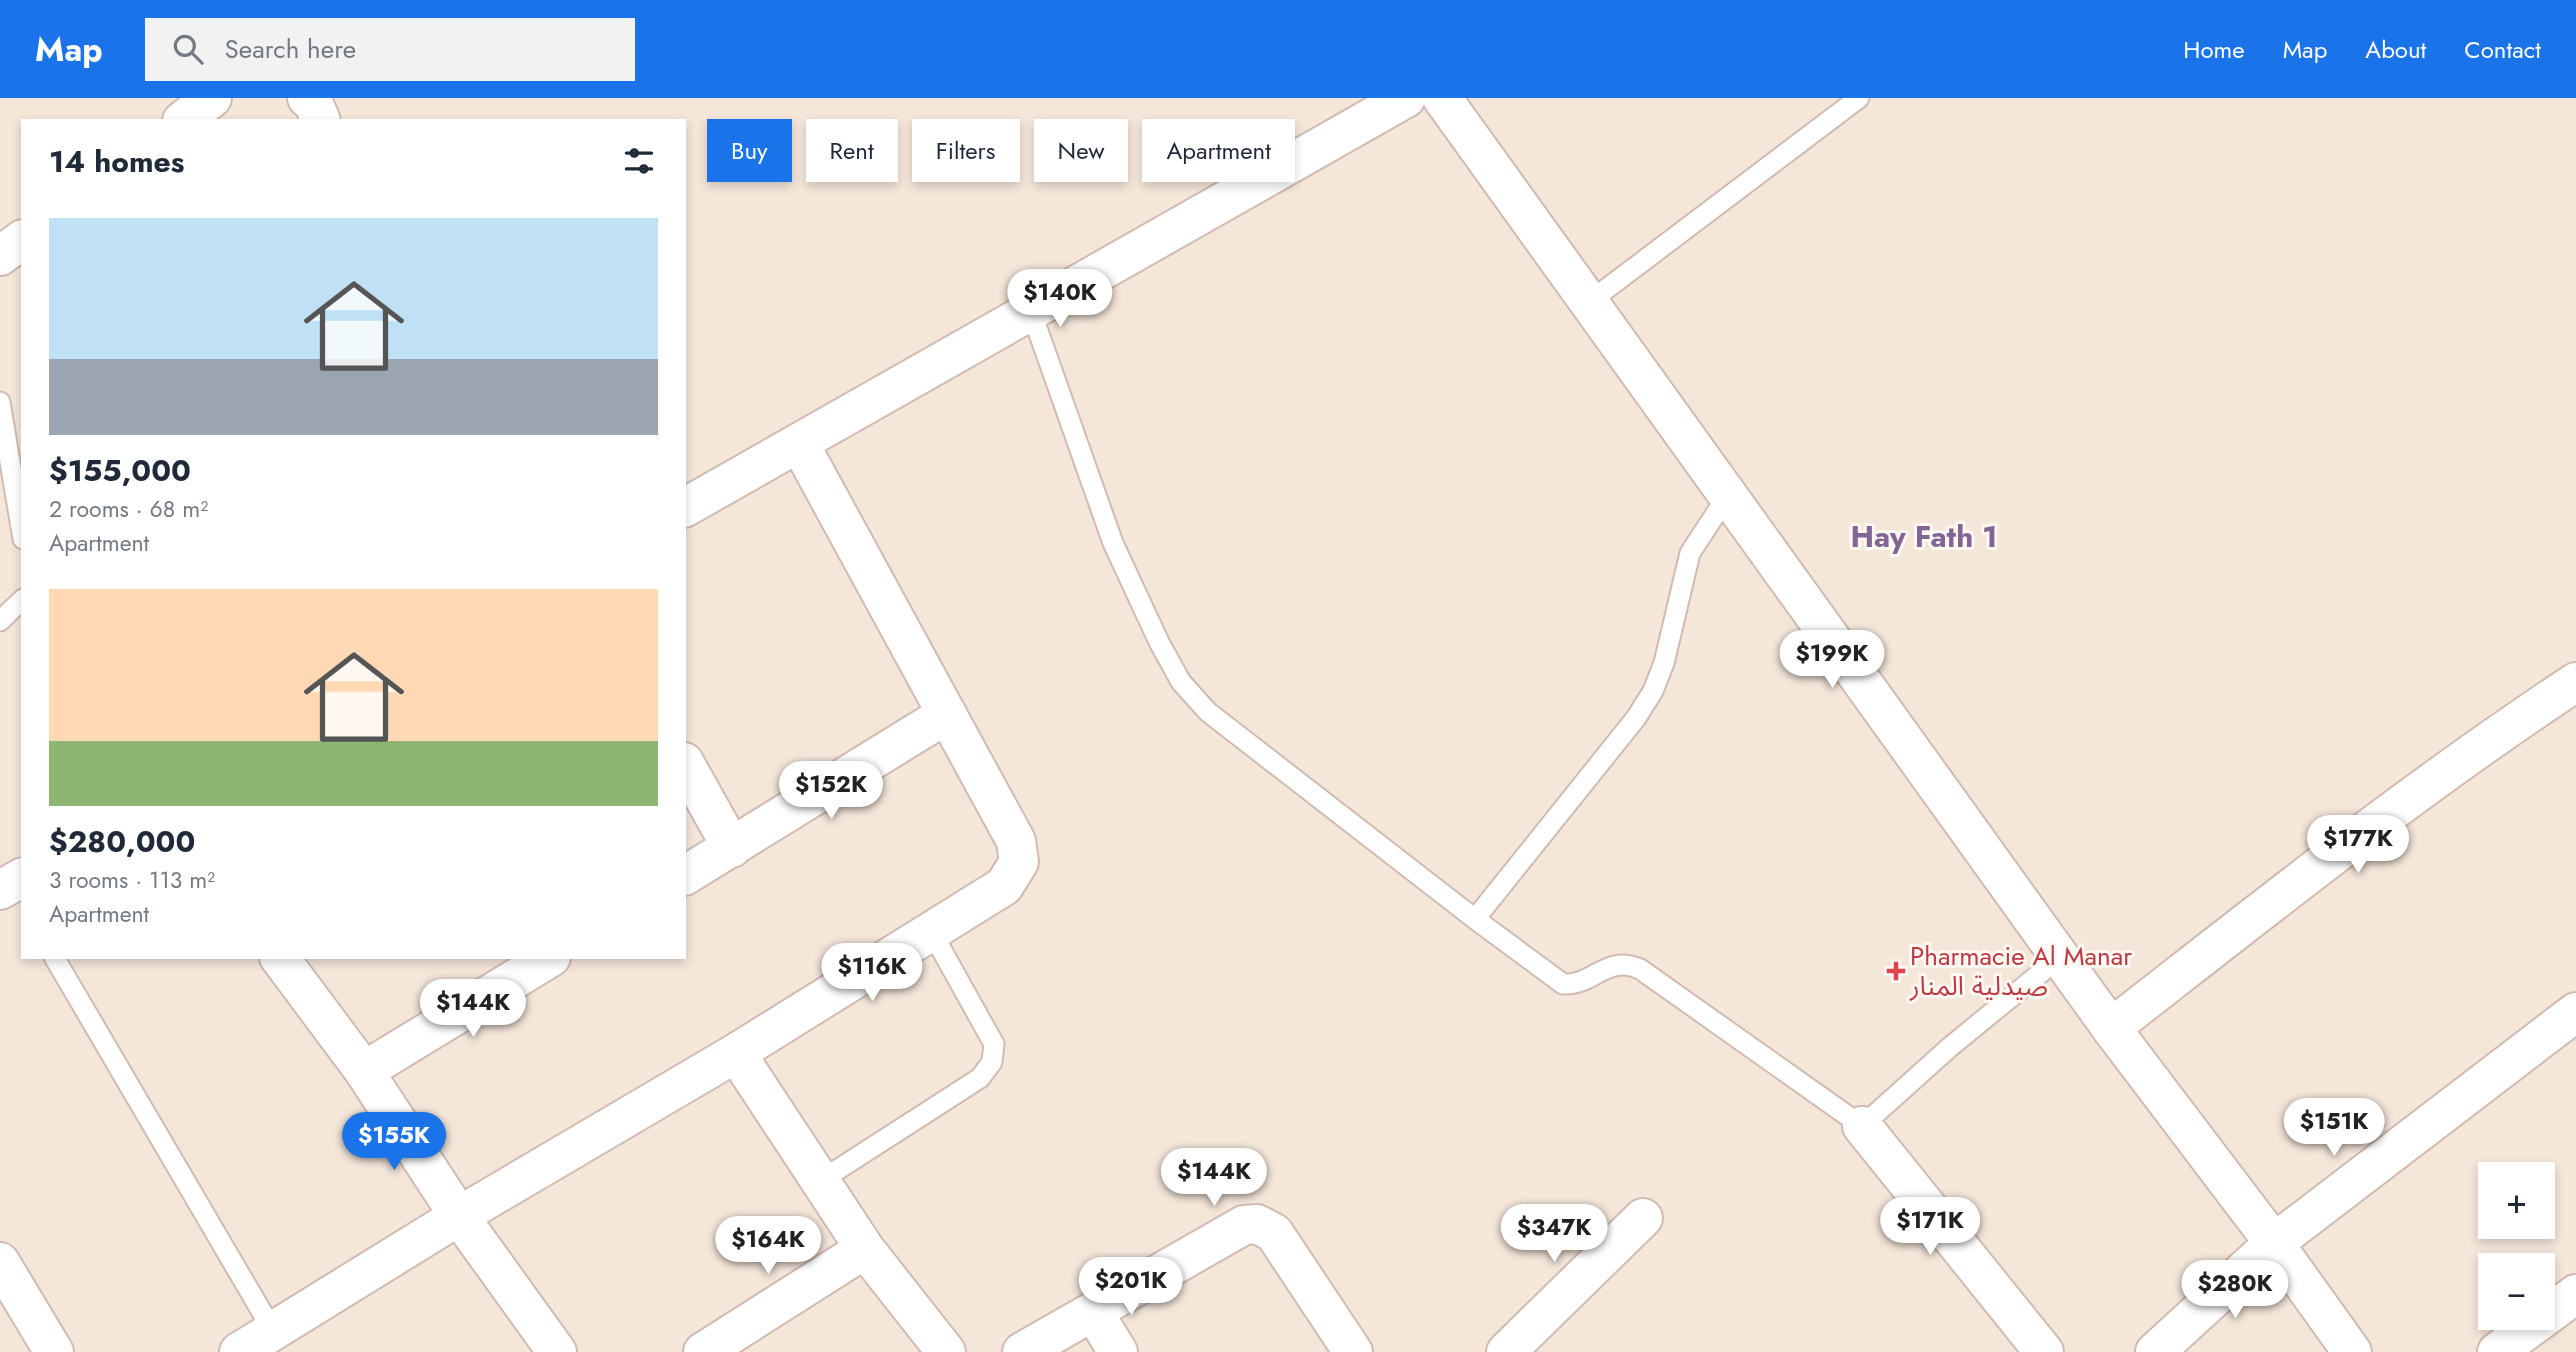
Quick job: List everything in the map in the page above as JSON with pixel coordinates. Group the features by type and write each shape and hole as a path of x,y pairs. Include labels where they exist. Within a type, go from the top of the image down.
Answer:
{"street":[{"path":"185,119 212,98"},
{"path":"307,98 313,103 320,119"},
{"path":"686,507 1406,98"},
{"path":"1442,98 2111,1028 2274,1243 2352,1352"},
{"path":"0,256 21,240"},
{"path":"239,1352 458,1216 736,1053 1004,886 1019,862 1016,841 799,443"},
{"path":"2111,1028 2347,845 2508,726 2576,682"},
{"path":"686,875 947,714"},
{"path":"686,766 732,848"},
{"path":"280,959 363,1071 458,1216 556,1352"},
{"path":"363,1071 548,959"},
{"path":"2155,1352 2274,1243 2576,1012"},
{"path":"736,1053 866,1250 946,1352"},
{"path":"1861,1126 2044,1352"},
{"path":"1506,1352 1643,1218"},
{"path":"1022,1352 1244,1225 1257,1224 1274,1233 1353,1352"},
{"path":"703,1352 866,1250"},
{"path":"0,1262 54,1352"},
{"path":"2497,1352 2576,1294"},
{"path":"1094,1313 1118,1352"}],"lane":[{"path":"1589,302 1859,98"},
{"path":"1031,311 1113,542 1159,642 1181,682 1208,712 1563,984 1573,984 1614,964 1628,963 1861,1126 1950,1047 2060,957"},
{"path":"0,402 21,527"},
{"path":"1475,919 1636,718 1647,700 1664,663 1690,553 1728,495"},
{"path":"0,621 21,601"},
{"path":"820,1181 980,1078 992,1062 994,1044 931,931"},
{"path":"55,959 273,1331"}],"shaded area":[{"path":"0,98 2576,98 2576,1352 0,1352"}],"place":[{"name":"Pharmacie Al Manar صيدلية المنار","path":"1896,971"}],"district":[{"name":"Hay Fath 1","path":"1924,536"}]}
